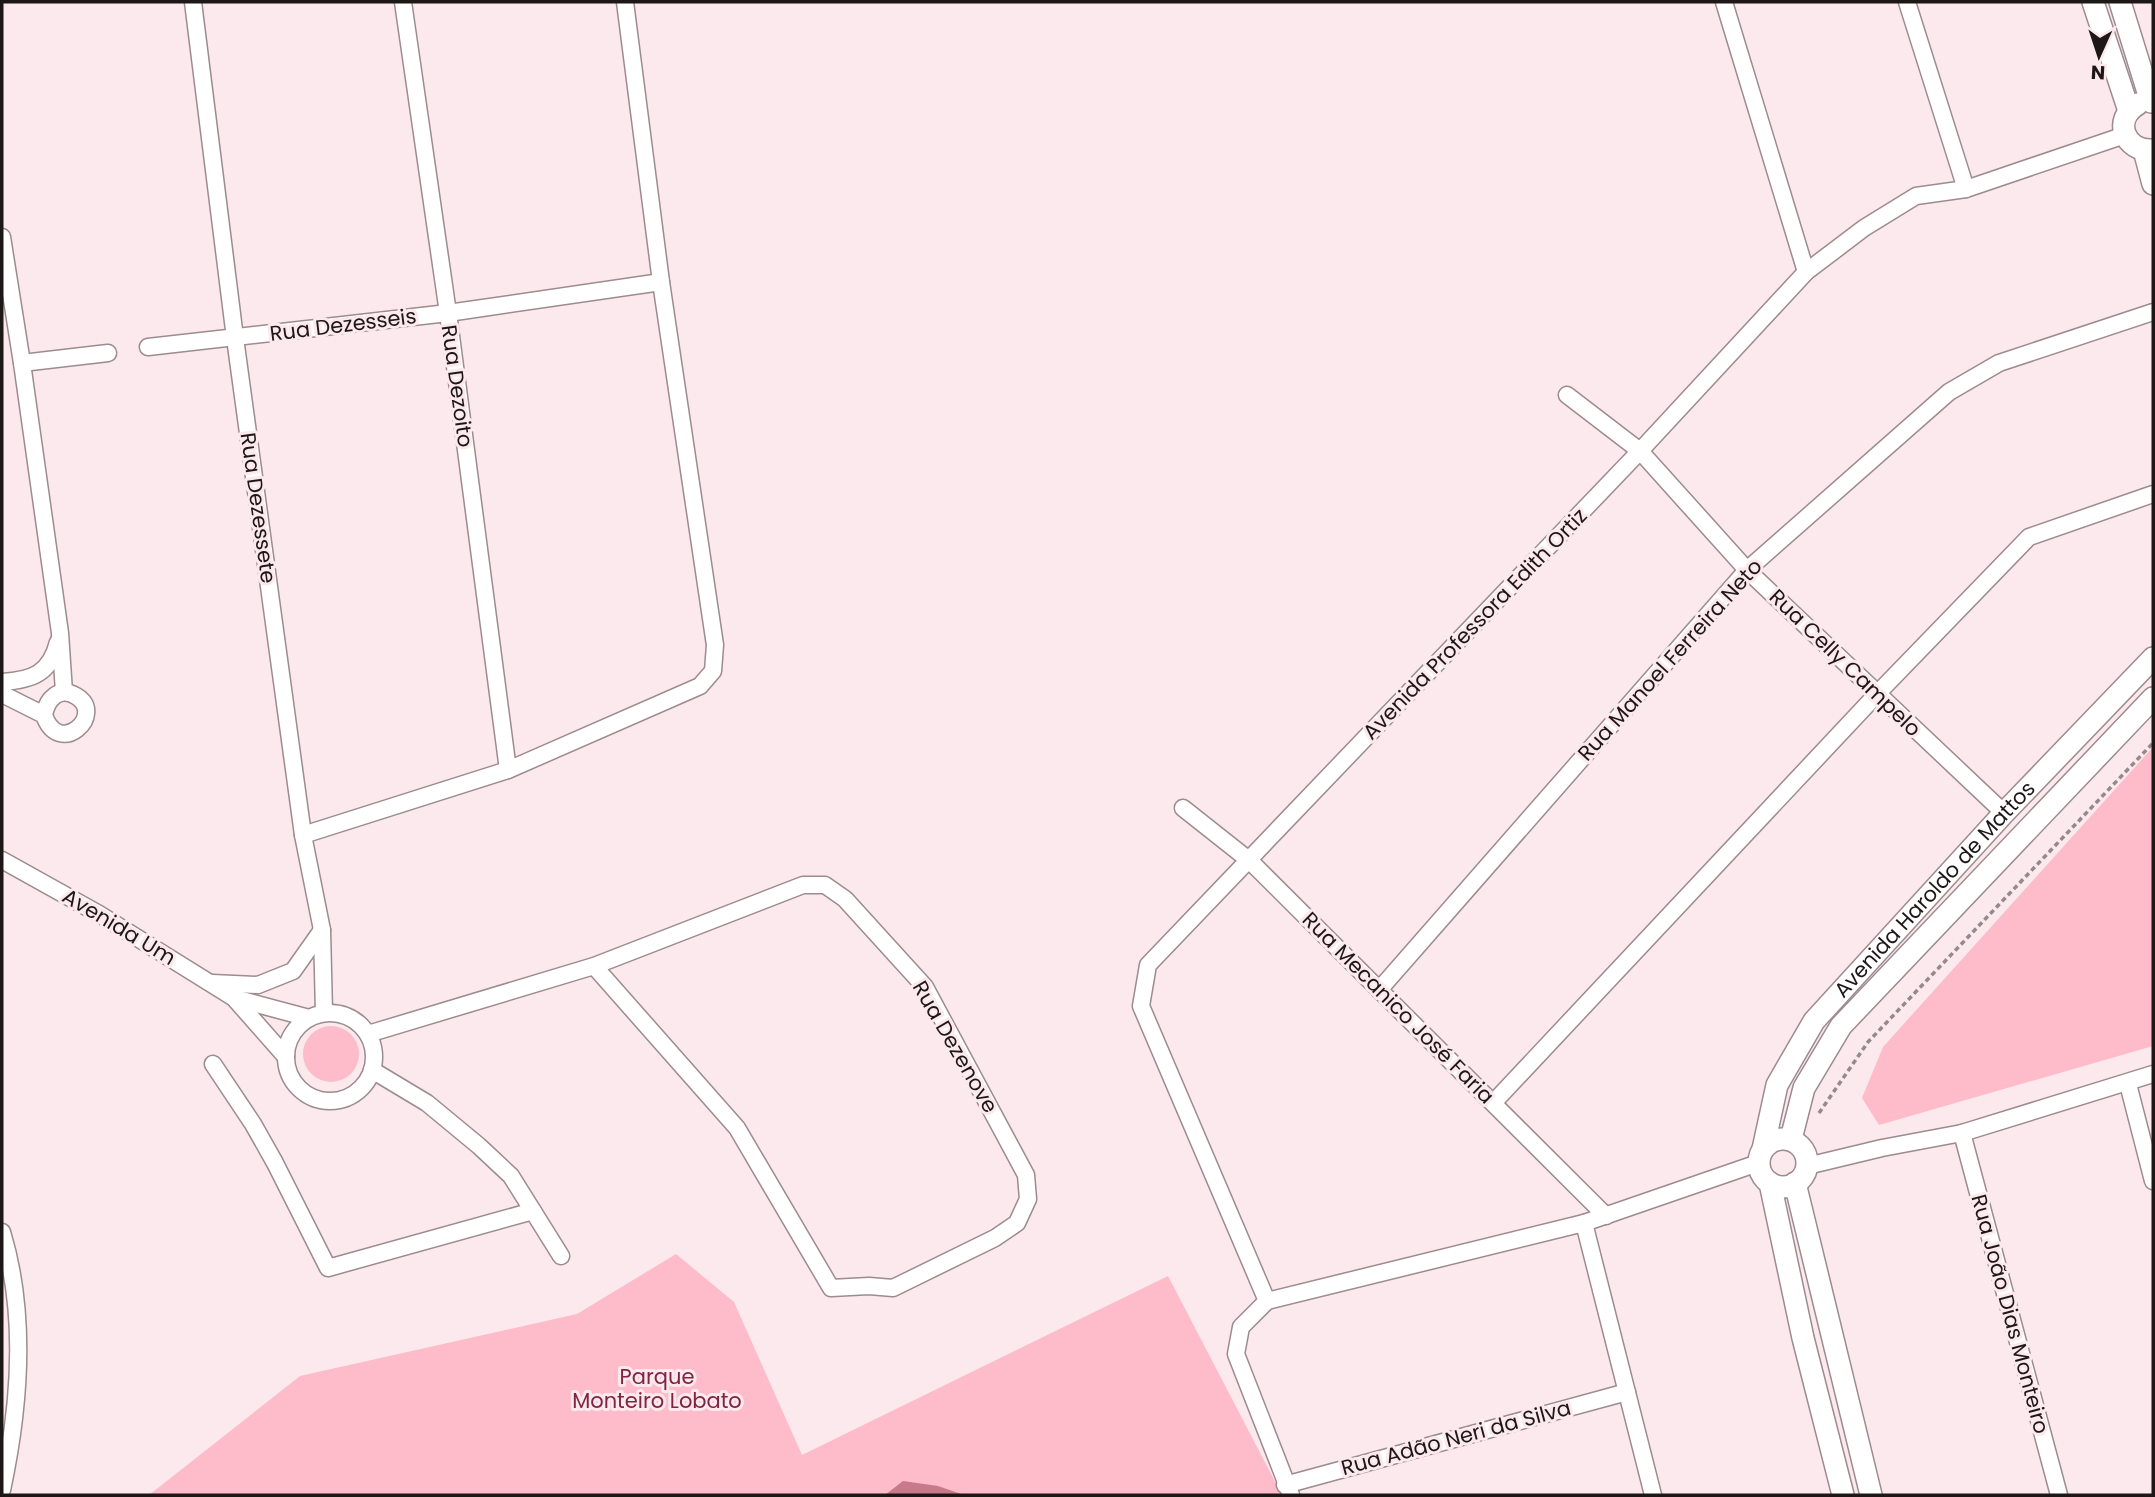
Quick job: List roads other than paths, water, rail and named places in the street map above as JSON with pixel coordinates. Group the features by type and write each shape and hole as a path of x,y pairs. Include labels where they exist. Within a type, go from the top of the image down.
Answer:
{"street":[{"name":"Rua Dezessete","path":"193,2 235,338 303,835 322,930 317,1016"},
{"name":"Rua Dezoito","path":"403,2 448,313 508,770"},
{"path":"303,835 508,770 700,686 713,671 715,645 661,282 625,2"},
{"path":"1724,2 1806,272"},
{"path":"1908,2 1966,189"},
{"path":"2092,2 2129,111"},
{"path":"2120,2 2152,103 2142,103 2129,111 2125,119 2125,135 2136,148 2149,150 2153,184"},
{"name":"Avenida Professora Edith Ortiz","path":"1267,1301 1141,1006 1148,965 1640,451 1806,272 1864,228 1916,196 1966,189 2125,135"},
{"path":"2,237 60,633 64,692"},
{"name":"Rua Dezesseis","path":"148,347 448,313 661,282"},
{"name":"Rua Manoel Ferreira Neto","path":"1379,990 1747,570 1949,392 1998,362 2153,312"},
{"path":"22,363 108,354"},
{"name":"Rua Celly Campelo","path":"1567,395 1640,451 1747,570 2004,813"},
{"path":"1494,1102 1877,694 2029,537 2153,494"},
{"path":"2,682 23,681 41,672 54,657 60,633"},
{"name":"Avenida Haroldo de Mattos","path":"1760,1156 1777,1085 1814,1021 2004,813 2153,658"},
{"path":"64,692 81,700 86,709 86,718 81,727 73,733 54,731 47,724 44,715 46,704 54,696 64,692"},
{"path":"2,694 44,715"},
{"name":"Avenida Haroldo de Mattos","path":"1794,1141 1804,1088 1841,1026 2153,698"},
{"name":"Rua Mecanico José Faria","path":"1183,808 1250,861 1606,1216"},
{"name":"Avenida Um","path":"2,860 99,914 234,998 286,1057"},
{"name":"Rua Dezenove","path":"368,1034 594,966 803,885 825,885 845,899 925,987 1026,1175 1028,1199 1017,1223 995,1238 893,1288 831,1287 737,1128 594,966"},
{"path":"212,983 258,985 293,971 322,930"},
{"name":"Avenida Um","path":"234,998 317,1016"},
{"path":"341,1014 356,1021 368,1034 373,1046 372,1070 363,1086 349,1096 332,1101 315,1098 300,1089 289,1074 286,1057 289,1040 297,1027 317,1016 341,1014"},
{"path":"213,1064 264,1143 328,1268 533,1211"},
{"path":"372,1070 427,1103 510,1176 561,1256"},
{"path":"1770,1183 1785,1187 1801,1175 1882,1148 1962,1133 2128,1084 2153,1074"},
{"path":"2128,1084 2153,1181"},
{"name":"Rua João Dias Monteiro","path":"1962,1133 2059,1495"},
{"path":"1288,1490 1236,1354 1241,1327 1267,1301 1584,1223 1760,1156 1775,1140 1794,1141 1804,1150 1801,1175 1871,1495"},
{"path":"1760,1156 1760,1171 1770,1183 1803,1338 1843,1495"},
{"path":"1584,1223 1653,1495"},
{"path":"2,1232 8,1252 16,1307 18,1361 9,1458 2,1490"},
{"path":"2,1353 18,1361"},
{"name":"Rua Adão Neri da Silva","path":"1288,1490 1627,1392"}],"park label":[{"name":"Parque Monteiro Lobato","path":"657,1389"}]}
